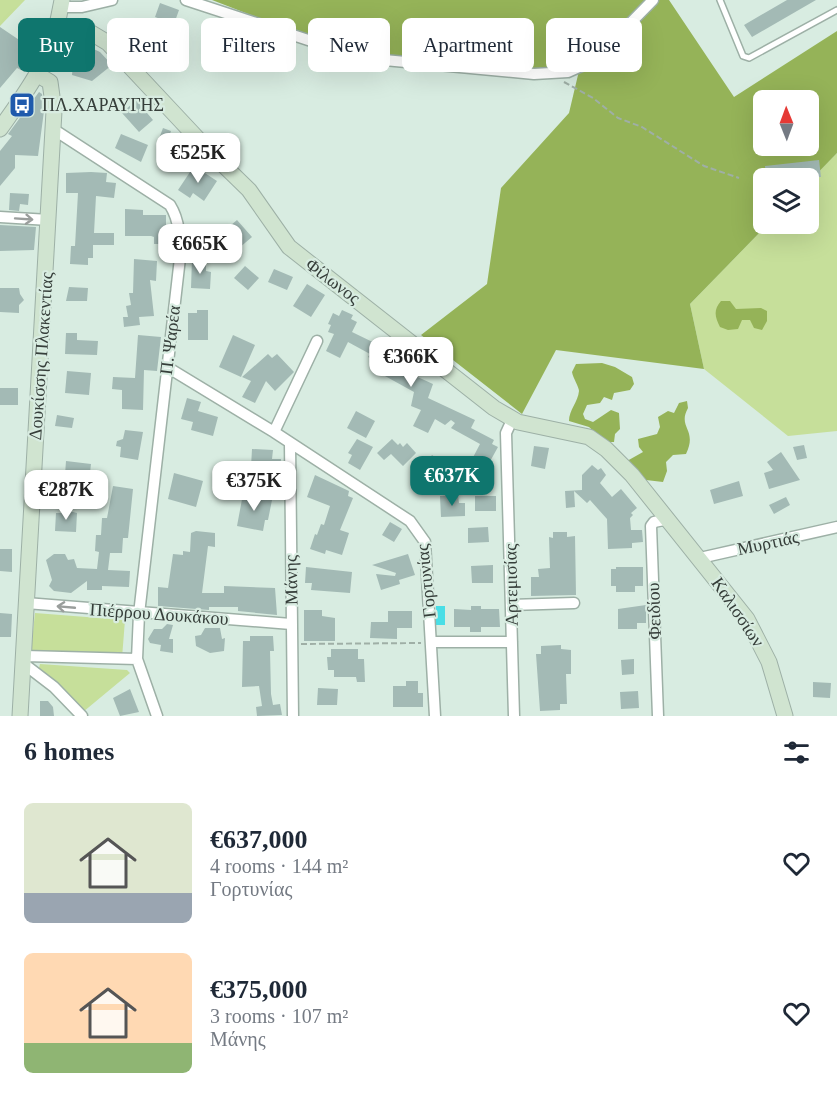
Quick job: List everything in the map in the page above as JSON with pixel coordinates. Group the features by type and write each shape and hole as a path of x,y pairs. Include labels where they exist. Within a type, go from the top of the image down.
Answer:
{"main road":[{"name":"Φίλωνος","path":"95,35 108,43 211,153 245,185 289,247 512,420 597,441 632,475 669,519"},
{"path":"0,129 40,72"},
{"name":"Δουκίσσης Πλακεντίας","path":"20,716 54,129 52,86 47,79 39,75"},
{"name":"Καλισσίων","path":"669,519 735,602 759,639 779,689 785,716"}],"street":[{"path":"61,4 82,7 112,0"},
{"path":"186,0 363,58 496,72 557,73 578,68 595,58 653,0"},
{"name":"Π. Ψαρέα","path":"54,129 170,205 176,214 180,258 139,614 137,659"},
{"path":"0,217 49,220"},
{"path":"274,432 318,341"},
{"name":"Γορτυνίας","path":"167,368 274,432 410,520 419,531 426,542 435,716"},
{"name":"Αρτεμισίας","path":"512,420 506,433 513,716"},
{"name":"Μάνης","path":"290,444 293,716"},
{"name":"Φειδίου","path":"658,716 651,526 654,522 669,519"},
{"name":"Μυρτιάς","path":"700,558 837,527"},
{"name":"Πιέρρου Δουκάκου","path":"26,603 139,614 291,624"},
{"path":"511,605 574,603"},
{"path":"432,642 512,642"},
{"path":"25,660 137,659 157,716"},
{"path":"25,660 82,716"}],"lane":[{"path":"720,0 743,56 749,58 837,10"}],"path":[{"path":"557,73 567,85 593,98 618,118 642,127 704,166 739,178"},
{"path":"292,644 432,642"}],"green space":[{"path":"0,0 25,0 0,26"},
{"path":"212,0 669,0 734,97 837,31 837,153 819,172 819,168 753,168 753,234 758,234 690,304 704,369 556,350 522,414 421,335 487,284 501,188 569,113 579,72 642,72 642,18 546,18 546,70 534,69 534,18 402,18 402,59 390,58 390,18 308,18 308,37 296,32 296,18 259,18"},
{"path":"837,153 837,431 788,436 704,369 690,304 758,234 819,234 819,172"},
{"path":"721,301 730,301 736,309 761,308 767,311 767,321 762,330 754,328 750,320 742,320 738,329 728,330 720,327 716,314"},
{"path":"602,363 615,367 632,377 634,384 630,390 614,393 612,400 604,397 600,403 587,405 583,414 585,419 593,422 611,410 619,413 620,429 615,434 614,442 606,442 589,427 569,421 579,391 572,372 576,364"},
{"path":"687,401 685,420 690,439 686,454 673,455 666,462 667,471 663,482 646,480 627,461 643,452 639,447 638,439 657,434 660,427 658,417 668,411 674,413 679,403"},
{"path":"35,613 125,620 122,658 31,650"},
{"path":"40,664 127,670 130,673 83,712 39,668"}],"water":[{"path":"436,606 445,606 445,625 436,625"}],"building":[{"path":"787,0 816,0 752,37 744,25"},
{"path":"160,3 179,10 176,18 155,17"},
{"path":"0,27 18,39 18,68 0,88"},
{"path":"95,50 107,60 107,69 92,81 72,75 72,72 95,72"},
{"path":"39,92 42,94 44,111 38,156 15,155 15,168 0,186 0,151 12,136 8,134"},
{"path":"136,100 153,120 139,132 122,113"},
{"path":"163,128 171,131 170,134 184,144 178,158 166,153 168,149 157,144"},
{"path":"121,134 148,145 141,162 115,148"},
{"path":"819,160 821,177 819,177 819,168 765,168 765,166"},
{"path":"194,166 217,181 204,201 193,193 190,198 178,190"},
{"path":"66,173 107,173 106,182 116,183 114,198 96,196 94,233 114,233 114,245 93,245 93,258 88,258 88,265 70,264 71,246 75,246 78,193 66,193"},
{"path":"10,193 29,194 28,205 20,204 19,211 9,210"},
{"path":"125,209 143,210 143,215 166,215 166,244 154,244 154,237 151,236 125,236"},
{"path":"237,220 252,237 239,248 224,231"},
{"path":"0,225 36,227 34,250 0,251"},
{"path":"134,259 157,261 156,281 150,280 154,316 139,317 140,325 124,327 123,317 128,317 126,306 131,305 129,293 133,293"},
{"path":"192,259 206,260 206,271 211,272 210,289 191,288"},
{"path":"245,266 259,278 248,290 234,278"},
{"path":"274,269 293,277 287,290 268,282"},
{"path":"307,284 325,295 311,317 293,306"},
{"path":"69,287 88,288 87,301 66,301"},
{"path":"0,288 19,288 24,300 19,305 19,313 0,312"},
{"path":"197,310 208,310 208,340 188,340 188,313 197,313"},
{"path":"342,310 353,315 351,319 357,322 352,332 387,349 385,353 414,369 411,374 433,384 428,398 475,420 471,428 494,440 492,444 498,447 483,474 468,467 480,444 451,428 455,423 451,420 445,425 435,419 428,433 413,426 421,410 411,406 414,392 385,376 387,371 371,362 372,359 368,357 370,354 348,342 340,358 326,351 334,334 328,332 331,325 328,324 333,313 339,316"},
{"path":"66,333 77,333 77,340 98,341 97,355 65,354"},
{"path":"138,335 161,337 157,371 144,370 143,410 122,409 122,390 112,389 113,377 135,378"},
{"path":"233,335 255,345 241,377 219,367"},
{"path":"268,354 272,358 277,354 294,372 275,391 266,381 255,403 242,397 251,381 242,377"},
{"path":"67,371 91,373 89,395 65,393"},
{"path":"0,388 18,388 18,405 0,405"},
{"path":"187,398 201,402 198,411 218,417 213,436 191,430 193,422 181,419"},
{"path":"356,411 375,421 366,438 347,428"},
{"path":"57,415 74,418 72,428 55,426"},
{"path":"125,430 143,432 138,460 120,457 121,447 116,446 117,441 123,439"},
{"path":"357,439 373,447 360,470 348,463 352,455 348,453"},
{"path":"392,439 403,447 407,443 416,453 403,466 391,454 384,460 377,453"},
{"path":"804,445 807,458 797,460 793,447"},
{"path":"534,446 549,448 545,469 531,466"},
{"path":"252,449 273,450 272,459 281,459 279,487 268,486 269,469 251,467"},
{"path":"781,452 800,480 769,489 764,473 773,470 767,462"},
{"path":"432,455 447,466 431,489 424,484 421,488 413,482"},
{"path":"66,461 91,464 88,491 64,488"},
{"path":"592,465 598,470 601,468 606,475 600,483 612,497 621,489 637,508 631,513 633,515 630,518 631,530 642,530 643,542 632,543 632,548 608,549 607,519 590,500 587,503 574,491 575,507 566,508 565,491 582,490 582,475"},
{"path":"174,473 203,481 196,507 168,499"},
{"path":"315,475 349,491 348,496 353,498 340,530 349,533 342,555 326,550 325,554 310,549 315,534 317,535 321,524 324,525 330,506 307,497"},
{"path":"739,481 743,496 714,504 710,490"},
{"path":"113,486 133,489 128,538 123,538 122,553 110,553 108,570 130,571 129,587 102,586 102,590 87,590 87,581 71,593 54,591 49,586 52,580 46,560 54,554 65,554 68,560 74,559 77,568 97,569 99,552 95,551 96,535 101,535 102,518 107,518"},
{"path":"243,494 272,500 263,531 237,526"},
{"path":"458,495 459,503 465,503 465,516 441,517 440,496"},
{"path":"475,496 496,496 496,511 475,511"},
{"path":"786,497 790,505 774,514 769,505"},
{"path":"61,509 77,513 76,532 55,531 56,513 61,513"},
{"path":"390,522 402,529 394,542 382,535"},
{"path":"488,527 489,542 468,543 468,528"},
{"path":"196,531 215,533 215,547 208,546 202,593 224,593 224,586 275,588 277,615 238,611 238,607 209,607 209,610 158,606 158,587 168,588 173,554 183,555 183,551 190,552 191,533"},
{"path":"553,532 567,532 567,537 575,536 576,595 531,596 531,577 539,577 538,569 550,568 549,537 553,538"},
{"path":"0,549 12,549 12,572 0,571"},
{"path":"408,554 415,575 399,580 400,584 381,590 376,574 395,576 396,573 372,565"},
{"path":"493,565 493,583 472,583 471,566"},
{"path":"306,567 352,572 350,593 311,590 312,583 305,583"},
{"path":"616,567 643,567 643,586 635,586 635,592 616,592 616,586 611,586 611,569 616,569"},
{"path":"646,605 646,623 637,623 637,629 618,629 618,609"},
{"path":"471,606 481,606 481,609 499,609 500,627 481,627 481,632 470,632 470,627 454,627 454,609 471,610"},
{"path":"304,610 322,610 322,616 335,618 335,641 304,641"},
{"path":"388,611 412,611 412,628 397,628 397,639 370,638 371,622 388,622"},
{"path":"0,613 12,614 11,637 0,637"},
{"path":"167,624 173,625 169,639 173,639 173,653 160,651 161,645 150,643 148,639 154,629 162,629"},
{"path":"205,628 220,628 222,639 225,638 224,651 210,653 196,646 195,636 201,635"},
{"path":"250,636 273,636 274,651 270,651 271,694 273,705 280,704 282,715 257,716 256,707 262,706 259,686 242,687 243,641 250,641"},
{"path":"561,645 561,649 571,650 571,674 566,674 567,704 560,704 560,710 540,711 536,654 541,654 541,646"},
{"path":"331,649 358,649 358,659 364,659 365,682 357,682 356,677 334,677 334,670 328,670 327,657 331,657"},
{"path":"634,659 634,674 622,675 621,660"},
{"path":"406,681 418,681 418,693 423,693 423,707 393,707 393,686 406,686"},
{"path":"813,682 831,683 830,698 813,697"},
{"path":"318,688 338,689 337,705 317,705"},
{"path":"130,689 139,712 120,716 113,698"},
{"path":"638,691 639,708 621,709 620,692"},
{"path":"40,701 48,701 53,707 54,716 40,716"}],"place":[{"name":"ΠΛ.ΧΑΡΑΥΓΗΣ","path":"22,105"}]}
